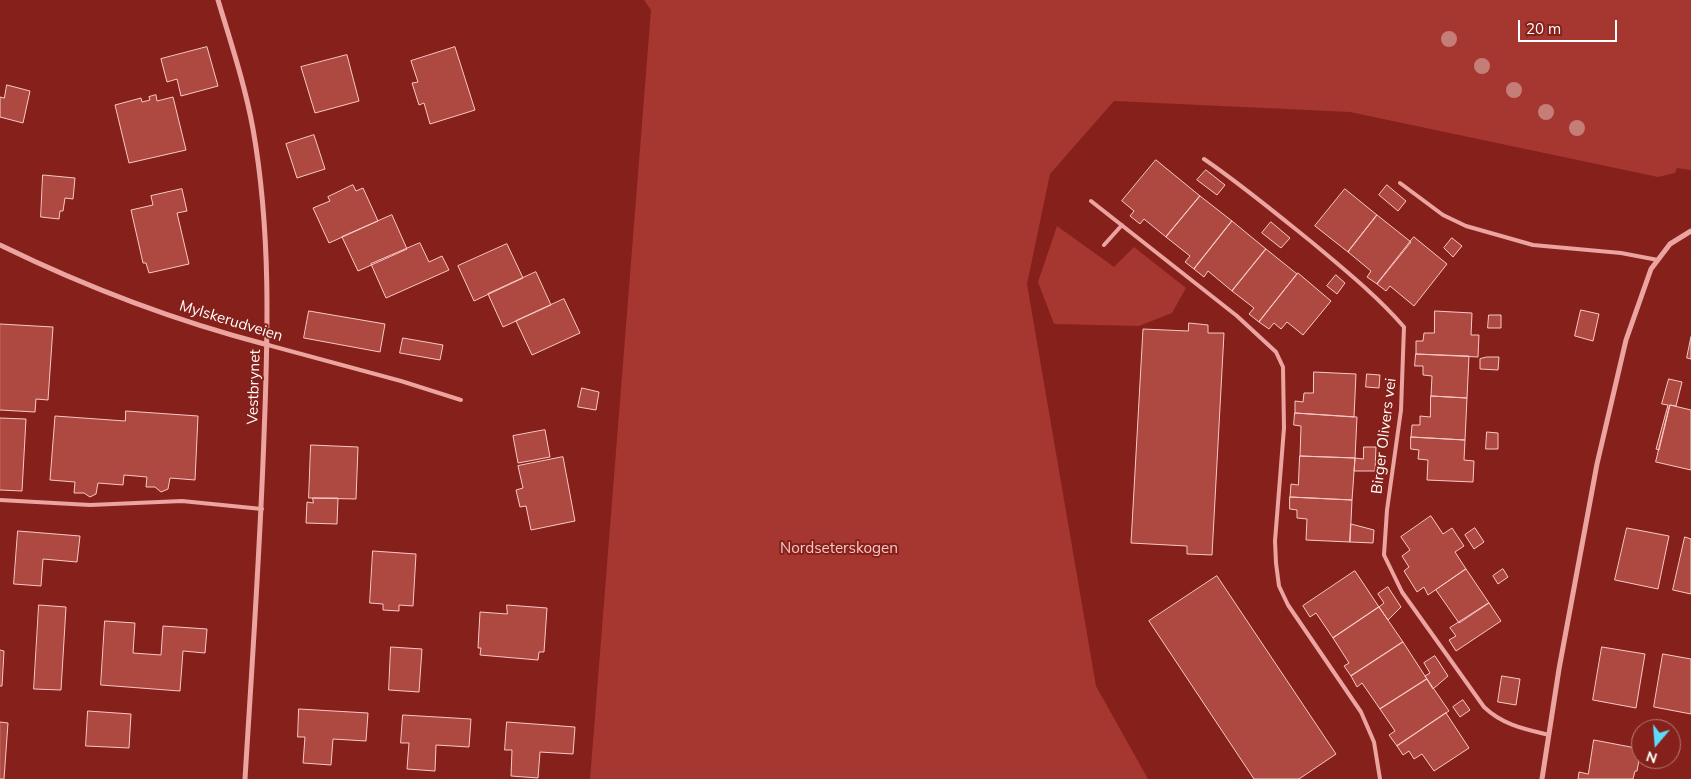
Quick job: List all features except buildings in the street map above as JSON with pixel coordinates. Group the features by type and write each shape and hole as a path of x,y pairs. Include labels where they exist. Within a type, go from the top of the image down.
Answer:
{"street":[{"name":"Vestbrynet","path":"218,0 246,96 253,132 264,219 268,346 262,509 245,779"},
{"path":"1542,779 1597,464 1626,340 1651,269 1670,244 1691,230"},
{"name":"Mylskerudveien","path":"0,245 65,277 212,331 268,346"}],"lane":[{"name":"Birger Olivers vei","path":"1204,159 1263,202 1329,257 1385,305 1404,327 1401,410 1387,510 1384,555 1402,592 1484,707 1494,717 1508,725 1549,735"},
{"path":"1400,183 1443,216 1466,226 1533,245 1621,252 1658,260"},
{"path":"1091,201 1238,316 1276,352 1283,367 1284,428 1275,541 1279,586 1288,605 1361,712 1374,742 1380,779"},
{"path":"1104,246 1122,225"},
{"name":"Mylskerudveien","path":"268,346 401,381 461,400"},
{"path":"0,500 90,505 182,501 262,509"}],"green space":[{"name":"Nordseterskogen","path":"644,0 1691,0 1691,170 1677,168 1675,173 1658,177 1350,112 1114,101 1050,174 1027,284 1096,686 1148,779 590,779 651,10"},
{"path":"1057,226 1114,267 1134,247 1186,288 1172,313 1139,326 1054,324 1038,282"}]}
